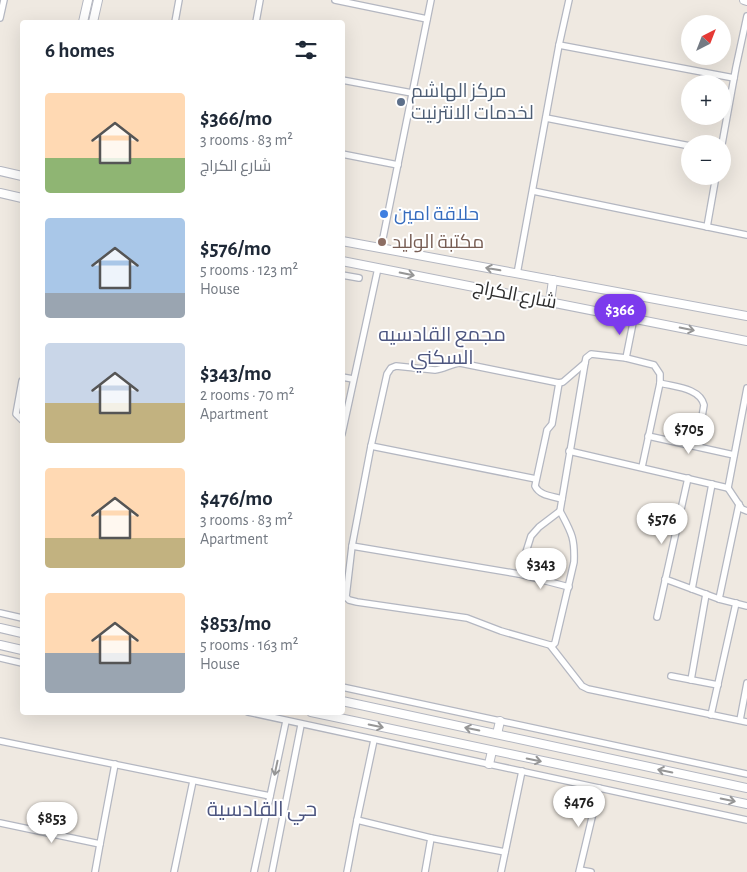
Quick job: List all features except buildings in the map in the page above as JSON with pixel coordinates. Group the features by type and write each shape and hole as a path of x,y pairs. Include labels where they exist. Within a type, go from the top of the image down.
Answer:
{"street":[{"path":"0,18 4,0"},
{"path":"175,20 179,0"},
{"path":"256,20 260,0"},
{"path":"335,0 427,19"},
{"path":"381,248 431,0"},
{"path":"517,274 569,0"},
{"path":"83,20 87,2 97,3 94,20"},
{"path":"724,135 747,16"},
{"path":"559,45 734,78"},
{"path":"345,81 412,93"},
{"path":"546,118 681,144"},
{"path":"345,155 398,165"},
{"path":"0,171 20,176"},
{"path":"707,227 714,185"},
{"path":"533,191 747,235"},
{"path":"0,193 20,198"},
{"path":"345,242 747,316"},
{"name":"شارع الكراج","path":"345,262 747,341"},
{"path":"345,419 378,268"},
{"path":"345,276 359,278"},
{"path":"550,302 553,280"},
{"path":"626,358 634,318"},
{"path":"642,467 660,383 660,374 654,365 626,358 591,354 564,382 559,383 460,364 435,370 396,366 390,368 371,446 352,546 346,596 349,600 467,618 501,631 550,645 582,686 588,689 747,722"},
{"path":"550,645 555,643 574,562 572,534 560,511 584,363"},
{"path":"345,378 353,379"},
{"path":"559,383 552,424 547,430 535,486 537,491 542,494 562,498"},
{"path":"660,383 692,391 702,399 704,406 697,446"},
{"path":"747,388 728,488 742,509 747,511"},
{"path":"20,390 16,409 16,414 20,418"},
{"path":"648,436 734,455"},
{"path":"371,446 536,479"},
{"path":"570,451 728,488"},
{"path":"656,617 688,478"},
{"path":"692,589 712,484"},
{"path":"719,599 738,504"},
{"path":"519,574 531,536 539,527 560,511"},
{"path":"352,546 519,574 569,587"},
{"path":"665,579 719,599 746,606 747,599"},
{"path":"690,680 706,594"},
{"path":"711,715 736,603"},
{"path":"0,613 20,618"},
{"path":"0,628 20,632"},
{"path":"0,645 20,650"},
{"path":"0,658 20,663"},
{"path":"671,676 718,685"},
{"path":"740,720 747,683"},
{"path":"345,688 747,774"},
{"path":"345,702 747,788"},
{"path":"261,715 747,820"},
{"path":"325,715 747,804"},
{"path":"344,715 344,719"},
{"path":"254,872 286,721"},
{"path":"497,734 500,721"},
{"path":"272,872 301,724"},
{"path":"347,872 374,740"},
{"path":"0,741 270,796"},
{"path":"489,764 492,751"},
{"path":"95,872 114,764"},
{"path":"501,872 522,771"},
{"path":"701,794 704,779"},
{"path":"174,872 193,781"},
{"path":"591,872 580,871 599,788"},
{"path":"357,820 431,838 505,852"},
{"path":"0,823 100,844"},
{"path":"425,872 431,838"}],"place":[{"name":"مركز الهاشم لخدمات الانترنيت","path":"401,102"},
{"name":"حلاقة امين","path":"384,214"},
{"name":"مكتبة الوليد","path":"382,242"}],"district":[{"name":"مجمع القادسيه السكني","path":"442,346"},
{"name":"حي القادسية","path":"262,809"}]}
